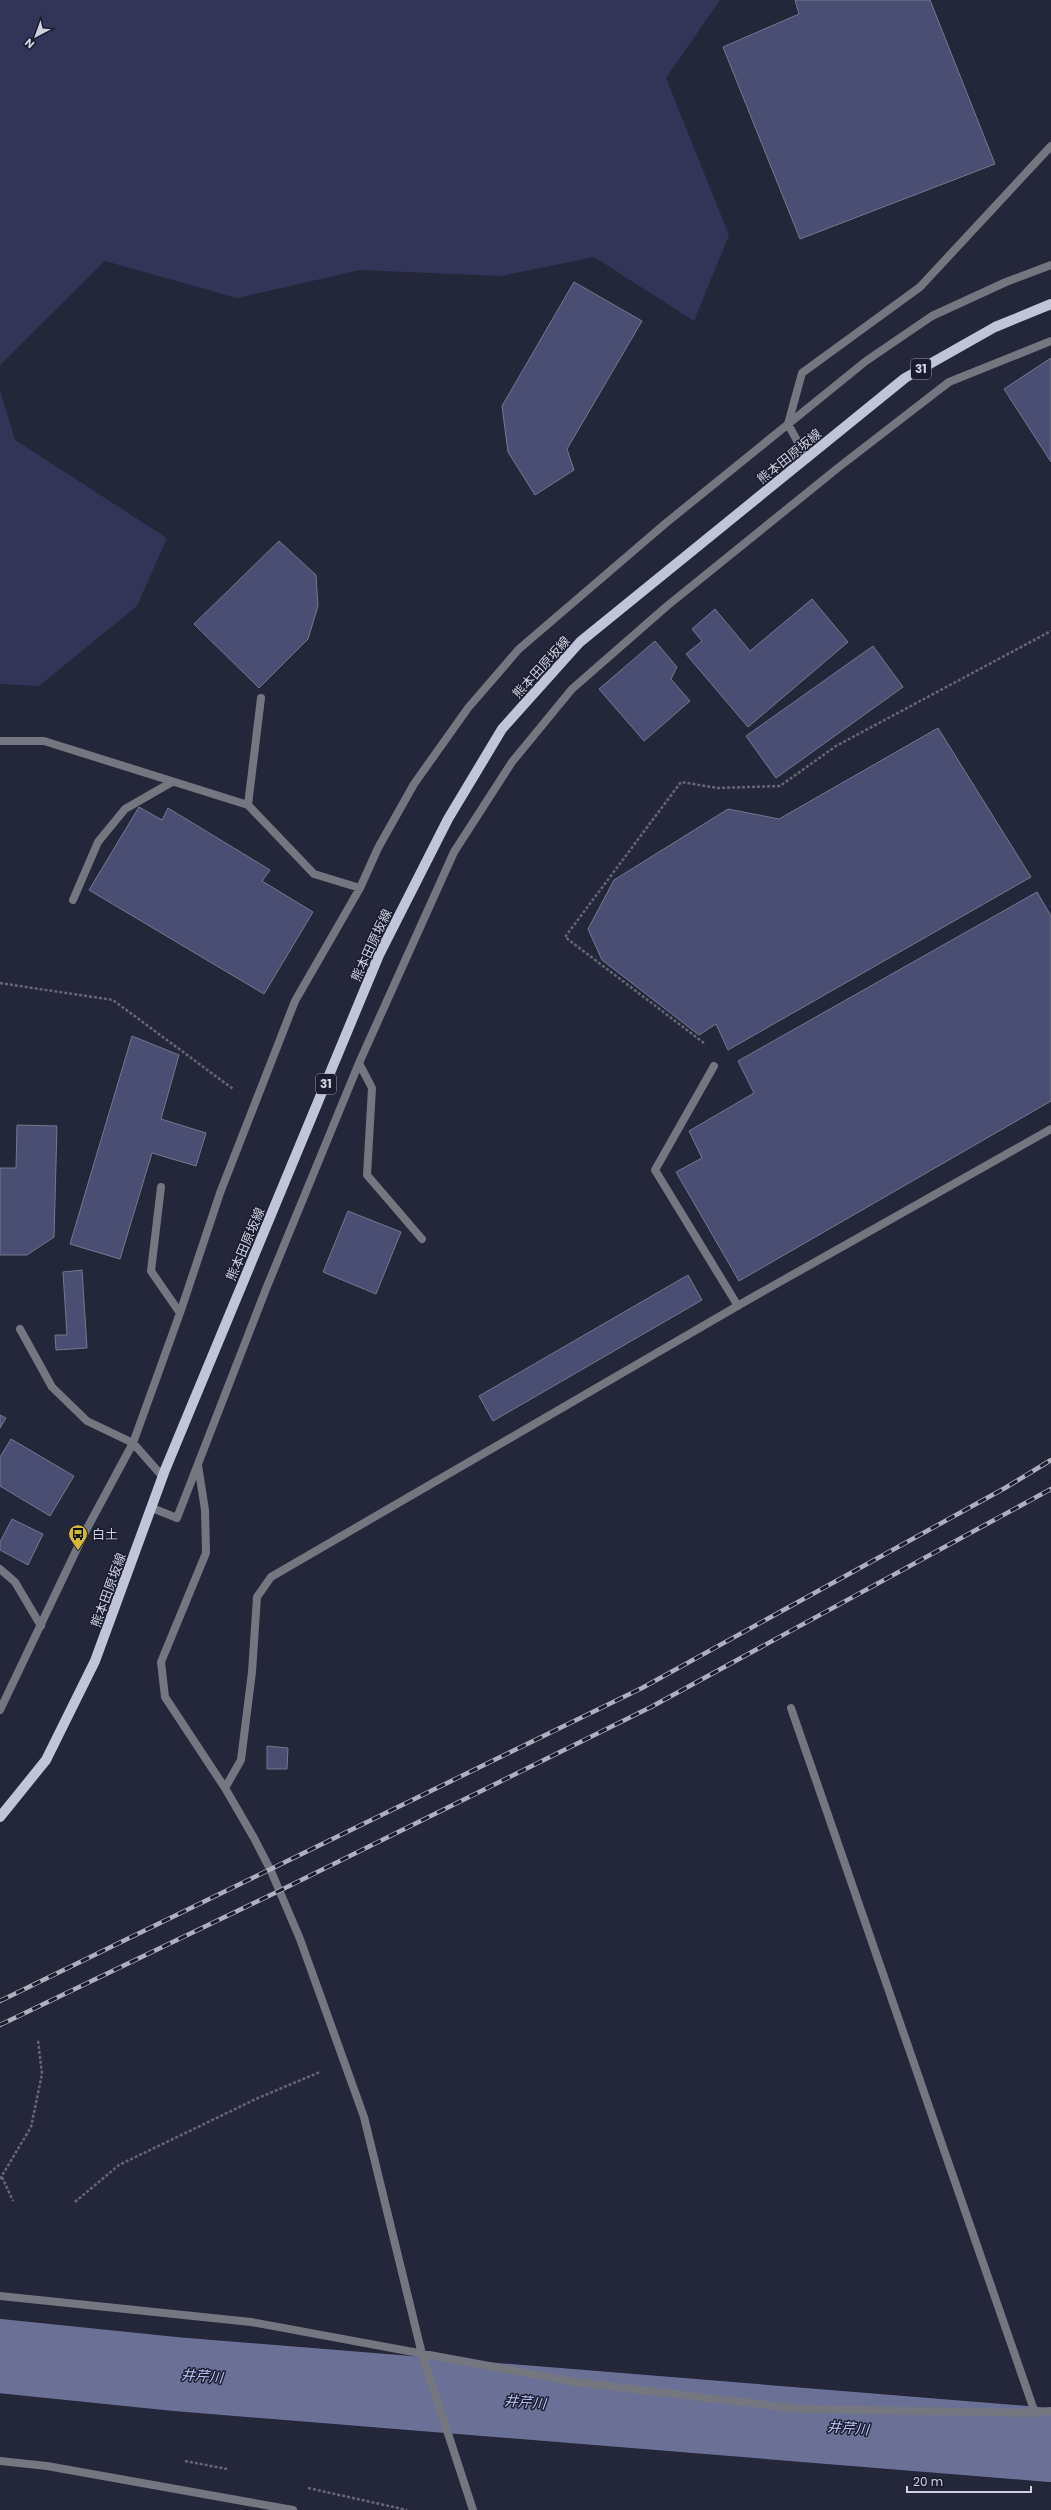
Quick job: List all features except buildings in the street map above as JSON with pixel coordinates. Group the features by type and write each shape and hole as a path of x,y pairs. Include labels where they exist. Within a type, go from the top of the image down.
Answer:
{"main road":[{"name":"熊本田原坂線","path":"0,1817 46,1760 95,1660 163,1477 380,954 448,819 502,729 580,642 905,378 995,327 1051,304"}],"street":[{"path":"807,459 788,424 802,373 920,287 1051,146"},
{"path":"0,1710 84,1534 133,1443 180,1313 220,1192 294,1001 360,888 378,848 414,784 468,708 519,649 666,522 866,361 932,316 1006,282 1051,265"},
{"path":"152,1508 177,1518 266,1289 359,1063 454,852 512,762 572,689 667,606 839,467 949,382 1051,341"},
{"path":"248,805 261,698"},
{"path":"0,741 44,741 248,805 314,874 360,888"},
{"path":"73,900 98,842 125,809 172,782"},
{"path":"359,1063 372,1088 367,1175 422,1239"},
{"path":"714,1066 656,1170 738,1306"},
{"path":"225,1788 241,1760 252,1672 257,1597 271,1577 738,1306 1051,1129"},
{"path":"161,1187 151,1271 180,1313"},
{"path":"20,1329 52,1387 87,1421 133,1443 163,1477"},
{"path":"198,1465 205,1510 206,1553 161,1662 165,1697 225,1788 271,1871 300,1939 364,2117 422,2354 473,2510"},
{"path":"0,1569 14,1582 41,1626"},
{"path":"791,1708 1035,2414"},
{"path":"0,2296 250,2322 576,2382 800,2409 1035,2414 1051,2411"},
{"path":"0,2462 47,2466 293,2510"}],"path":[{"path":"714,1066 704,1041 565,937 681,782 718,788 780,786 836,746 1051,631"},
{"path":"0,983 114,1000 254,1105"},
{"path":"13,2201 1,2178 32,2127 42,2074 38,2040"},
{"path":"75,2202 119,2166 258,2098 345,2062"}],"shaded area":[{"path":"0,0 720,0 666,78 729,235 694,321 594,257 500,276 360,270 237,298 105,261 0,365"},
{"path":"0,390 15,440 167,538 137,606 39,686 0,684"}],"waterway":[{"name":"井芹川","path":"0,2356 175,2374 1051,2445"}],"railway":[{"path":"0,2001 642,1688 1005,1488 1051,1460"},
{"path":"0,2025 279,1891 651,1707 1051,1489"}],"place":[{"name":"白土","path":"78,1551"}]}
